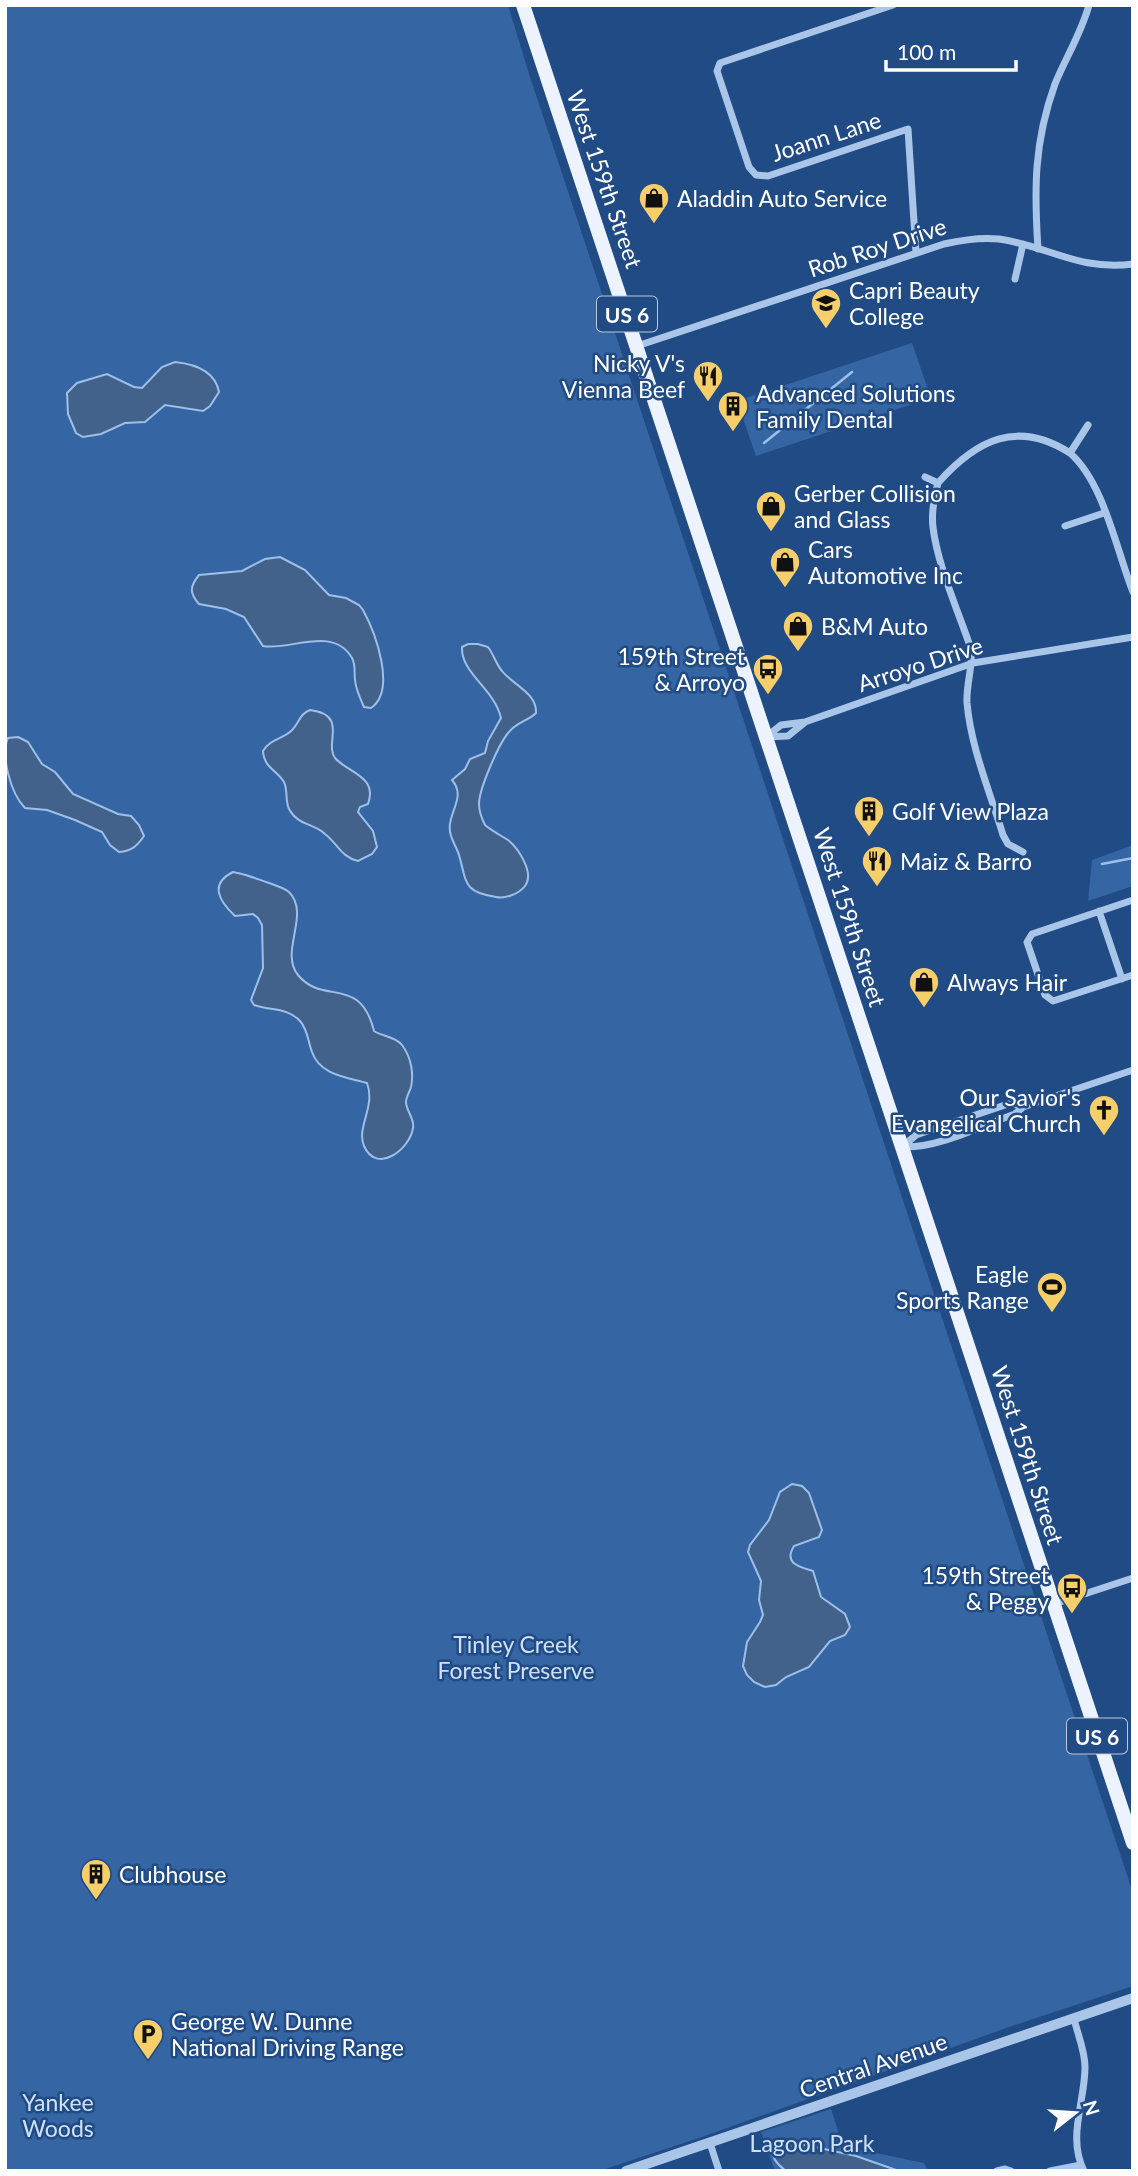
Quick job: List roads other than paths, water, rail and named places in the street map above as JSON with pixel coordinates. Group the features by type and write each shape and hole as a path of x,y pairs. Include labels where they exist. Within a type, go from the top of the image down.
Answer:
{"main road":[{"name":"West 159th Street","path":"523,5 1133,1843"}],"street":[{"name":"Joann Lane","path":"893,5 720,63 717,71 749,167 756,175 768,176 908,129 916,253"},
{"path":"1038,249 1034,188 1037,151 1055,84 1083,26 1089,5"},
{"name":"Rob Roy Drive","path":"637,346 944,244 998,239 1093,265 1133,264"},
{"path":"1015,279 1023,244"},
{"path":"1070,453 1088,425"},
{"path":"1023,852 1008,844 1003,835 973,739 967,700 971,649 936,546 932,526 932,506 938,483 970,452 983,443 1004,437 1031,436 1070,453 1083,464 1092,480 1133,592"},
{"path":"925,477 938,483"},
{"path":"1065,526 1104,513"},
{"name":"Arroyo Drive","path":"766,737 781,725 805,722 972,663 1133,636"},
{"name":"Arroyo Drive","path":"766,737 788,736 805,722"},
{"path":"1133,900 1032,934 1028,939 1045,995 1053,1001 1133,975"},
{"path":"1099,911 1122,979"},
{"path":"902,1147 920,1147 938,1142 1015,1114 1023,1107 1131,1071 1133,1081"},
{"path":"902,1147 916,1135 1011,1103 1023,1107"},
{"path":"1054,1604 1133,1578"},
{"name":"Central Avenue","path":"626,2171 1133,1998"},
{"path":"1050,2171 1083,2168 1076,2140 1085,2068 1074,2019"},
{"path":"709,2143 719,2171"},
{"path":"997,2171 1011,2171"}],"waterway":[{"path":"764,443 852,372"},
{"path":"1102,864 1133,858"}],"place":[{"name":"Aladdin Auto Service","path":"654,225"},
{"name":"Capri Beauty College","path":"826,330"},
{"name":"Nicky V's Vienna Beef","path":"708,403"},
{"name":"Advanced Solutions Family Dental","path":"733,433"},
{"name":"Gerber Collision and Glass","path":"771,533"},
{"name":"Cars Automotive Inc","path":"785,589"},
{"name":"B&M Auto","path":"798,653"},
{"name":"159th Street & Arroyo","path":"768,696"},
{"name":"Golf View Plaza","path":"869,838"},
{"name":"Maiz & Barro","path":"877,888"},
{"name":"Always Hair","path":"924,1009"},
{"name":"Our Savior's Evangelical Church","path":"1104,1137"},
{"name":"Eagle Sports Range","path":"1052,1314"},
{"name":"159th Street & Peggy","path":"1072,1615"},
{"name":"Clubhouse","path":"96,1901"},
{"name":"George W. Dunne National Driving Range","path":"148,2061"}],"park label":[{"name":"Tinley Creek Forest Preserve","path":"516,1657"},
{"name":"Yankee Woods","path":"58,2115"},
{"name":"Lagoon Park","path":"812,2143"}]}
